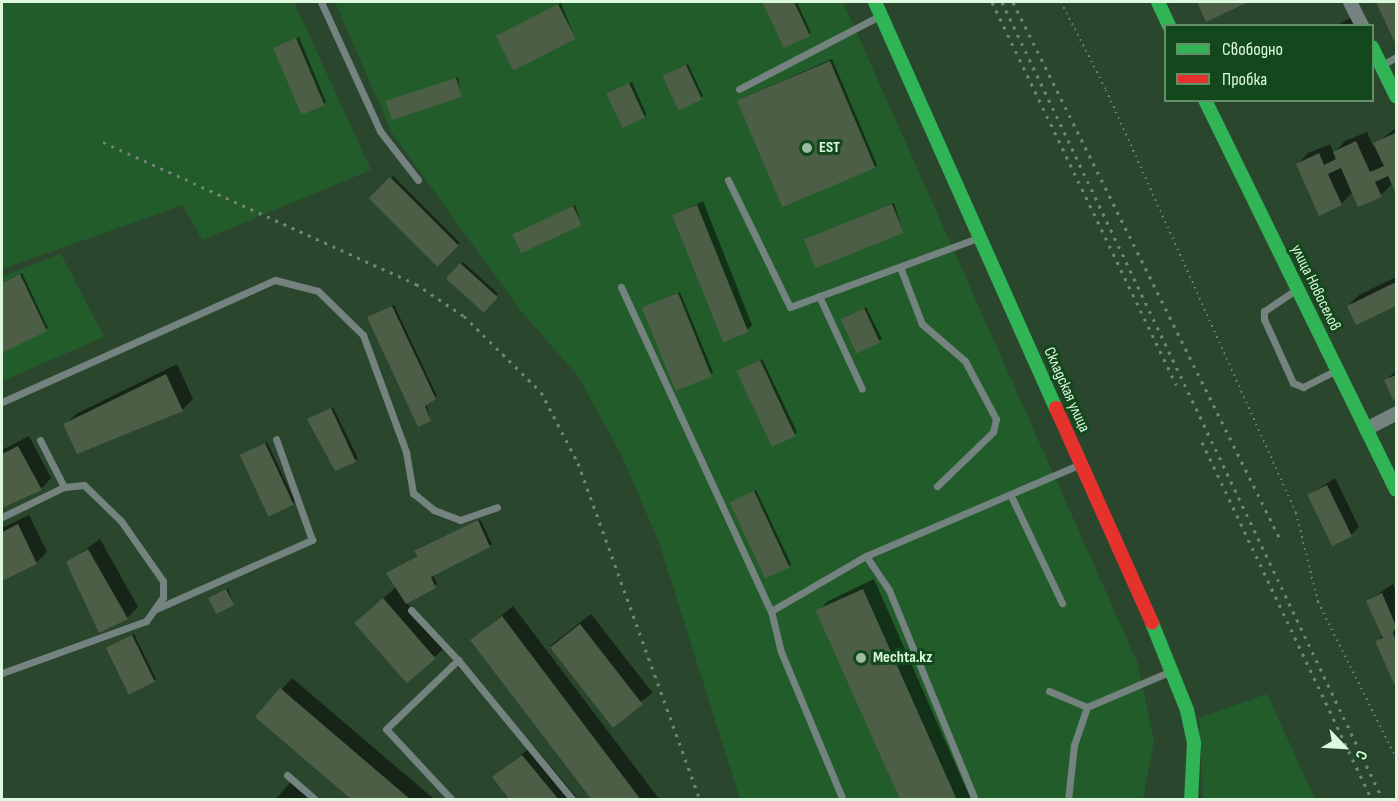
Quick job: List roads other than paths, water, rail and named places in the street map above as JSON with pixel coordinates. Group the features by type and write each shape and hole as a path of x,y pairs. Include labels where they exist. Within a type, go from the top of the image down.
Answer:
{"main road":[{"name":"Складская улица","path":"875,2 1081,464 1187,710 1194,743 1191,800"},
{"path":"1158,2 1169,24"},
{"path":"1374,51 1396,96"},
{"name":"улица Новоселов","path":"1207,102 1396,490"}],"street":[{"path":"1350,2 1361,24"},
{"path":"1366,429 1396,414"}],"lane":[{"path":"321,2 380,131 418,180"},
{"path":"739,89 881,15"},
{"path":"1382,65 1396,57"},
{"path":"728,180 790,307 980,237"},
{"path":"900,267 922,324 965,361 996,418 993,432 937,486"},
{"path":"2,402 275,280 318,291 363,335 406,452 413,493 434,510 460,520 497,507"},
{"path":"621,287 771,611 782,652 843,800"},
{"path":"1297,289 1264,311 1264,319 1293,383 1303,387 1337,369"},
{"path":"819,296 862,389"},
{"path":"156,609 312,540 276,439"},
{"path":"40,440 64,487"},
{"path":"771,611 866,556 1011,496 1081,464"},
{"path":"2,517 64,487 84,485 121,521 163,581 163,597 146,621 2,673"},
{"path":"1011,496 1062,603"},
{"path":"866,556 889,590 975,800"},
{"path":"411,610 458,660 573,800"},
{"path":"452,800 386,729 458,660"},
{"path":"1049,691 1087,706 1171,671"},
{"path":"1068,800 1074,745 1087,706"},
{"path":"287,775 316,800"}],"railway":[{"path":"992,2 1176,385"},
{"path":"1002,2 1383,800"},
{"path":"1013,2 1281,541"},
{"path":"103,142 416,284 464,316 541,392 578,463 700,800"},
{"path":"1202,442 1372,800"}],"place":[{"name":"EST","path":"807,148"},
{"name":"Mechta.kz","path":"861,658"}]}
